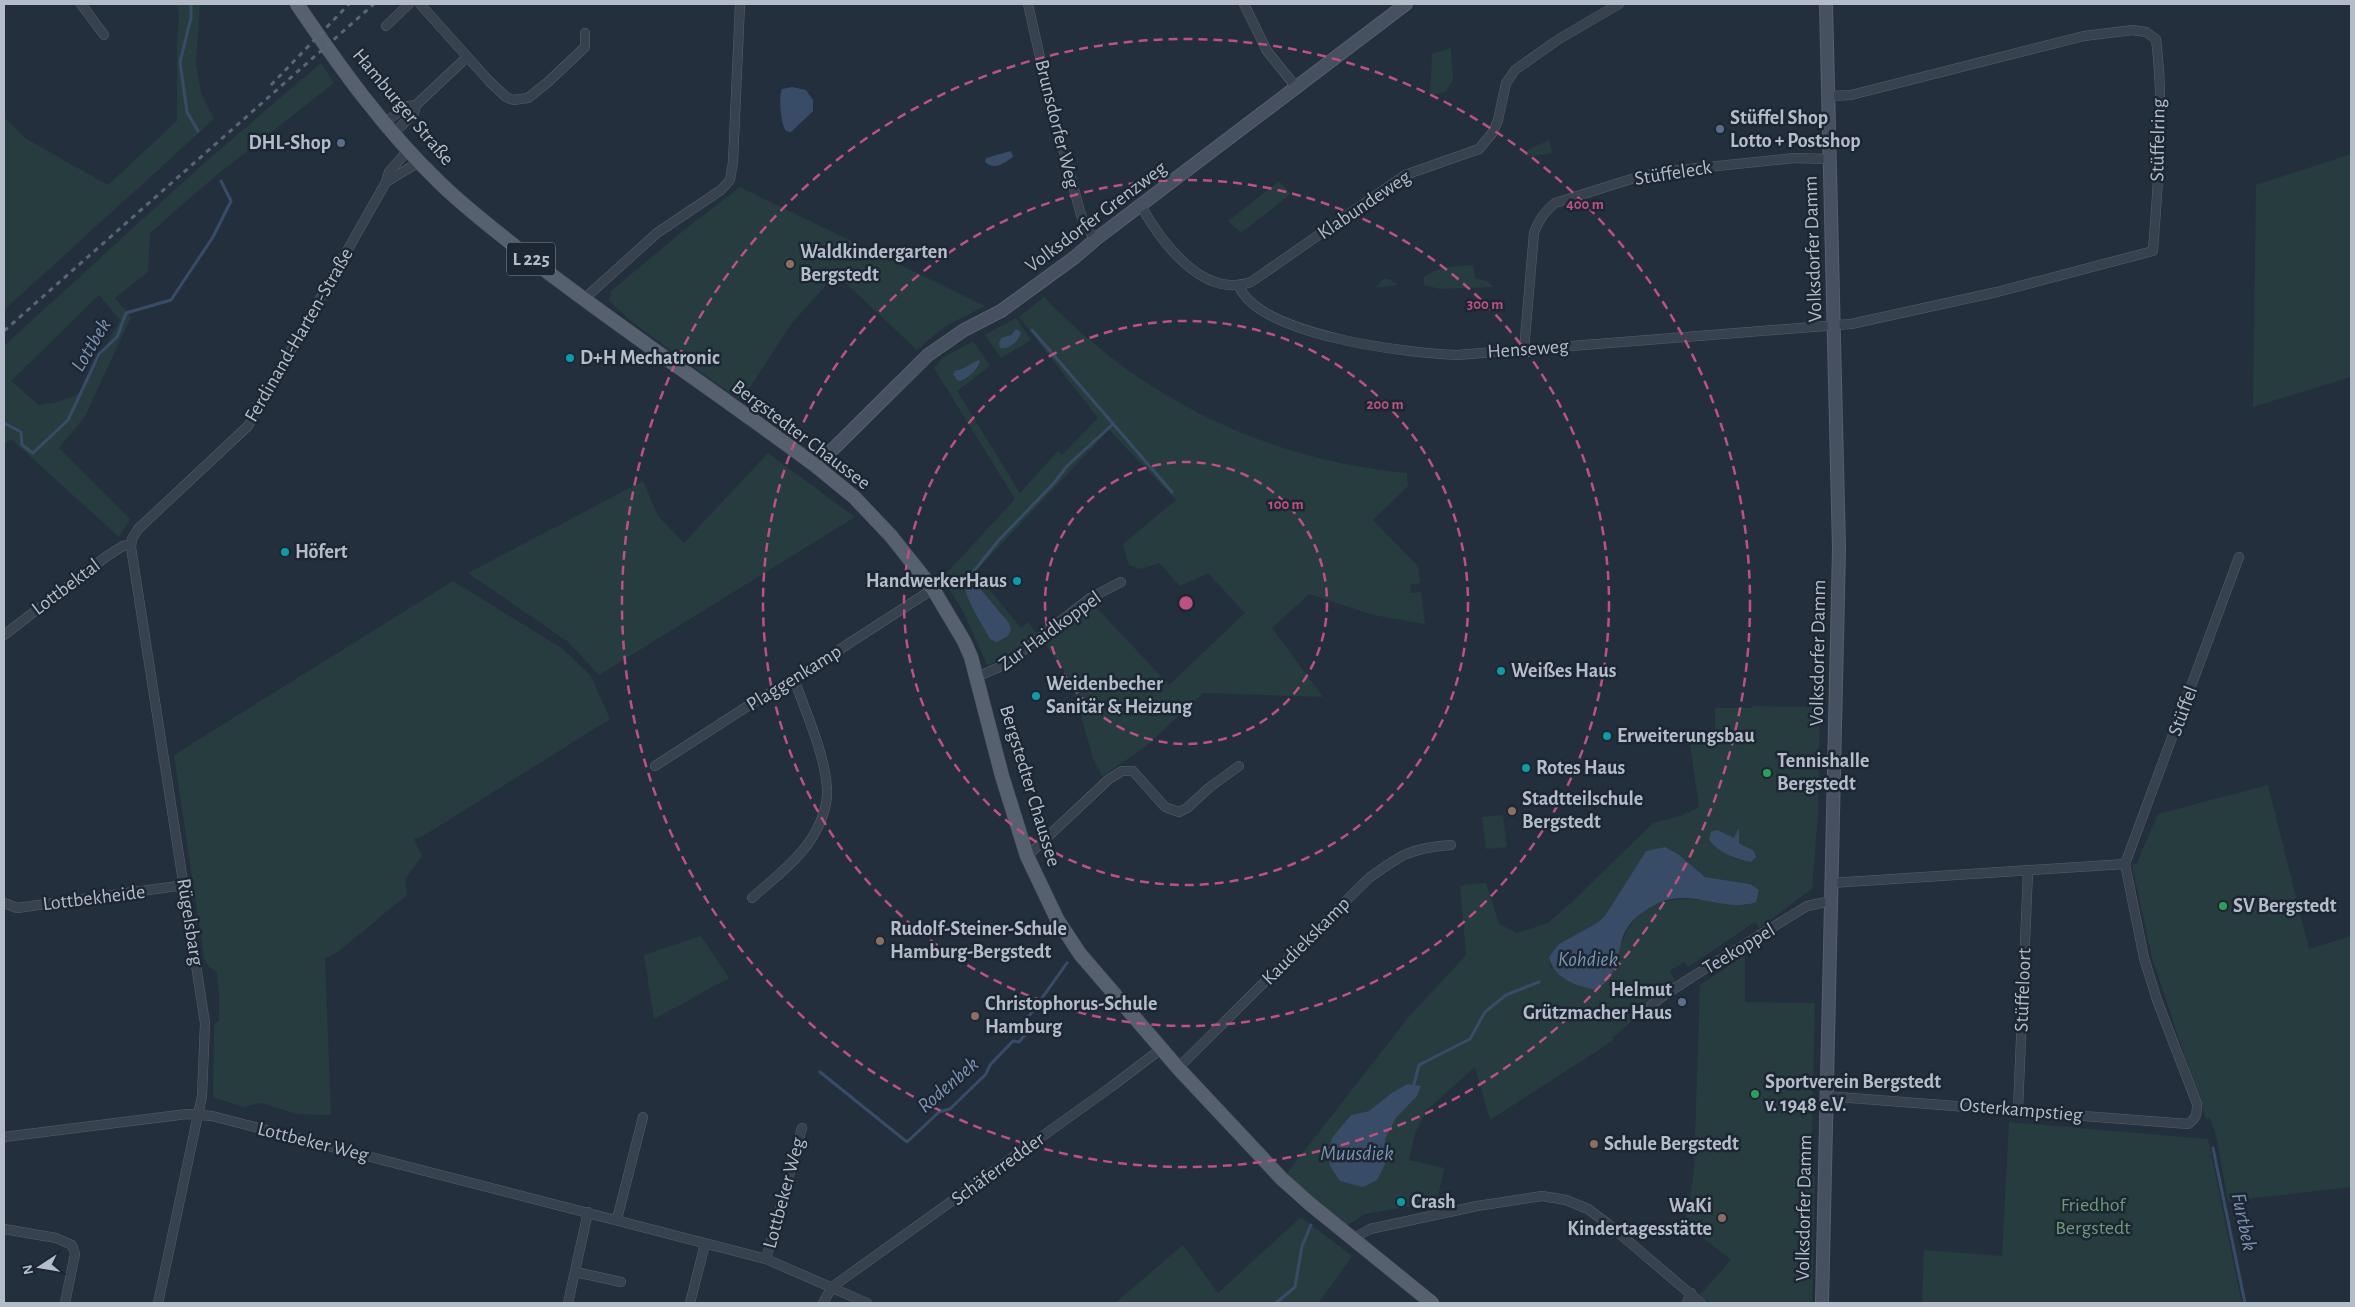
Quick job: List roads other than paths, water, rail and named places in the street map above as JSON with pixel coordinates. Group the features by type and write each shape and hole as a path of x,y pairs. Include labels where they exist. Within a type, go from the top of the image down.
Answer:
{"main road":[{"name":"Hamburger Straße","path":"297,4 338,62 419,162 479,218 584,299"},
{"name":"Volksdorfer Grenzweg","path":"816,466 928,355 959,333 1001,311 1075,258 1096,239 1406,4"},
{"name":"Volksdorfer Damm","path":"1822,1303 1825,1096 1839,549 1826,4"},
{"name":"Bergstedter Chaussee","path":"584,299 816,466 860,503 891,536 933,589 964,641 977,677 1004,782 1027,856 1057,919 1080,954 1178,1068 1280,1177 1352,1239 1432,1303"}],"street":[{"path":"81,4 104,35"},
{"path":"386,26 409,4"},
{"path":"420,4 506,97 522,100 528,98 548,82 585,46 586,33"},
{"path":"584,299 649,240 721,190 730,180 733,162 740,4"},
{"name":"Brunsdorfer Weg","path":"1028,4 1048,93 1081,215 1087,229 1096,239"},
{"path":"1244,4 1267,51 1296,87"},
{"name":"Klabundeweg","path":"1239,286 1251,282 1266,272 1404,175 1479,149 1493,132 1498,120 1506,83 1515,70 1559,39 1619,4"},
{"name":"Stüffelring","path":"1828,96 1850,95 2084,36 2133,30 2146,32 2156,39 2159,65 2159,143 2153,251 1997,292 1834,326"},
{"path":"394,133 414,113 416,105 468,57"},
{"path":"385,122 408,106 416,105"},
{"name":"Ferdinand-Harten-Straße","path":"131,542 138,529 248,426 386,182 389,172 408,150"},
{"name":"Stüffeleck","path":"1524,350 1534,233 1538,222 1555,203 1632,179 1679,170 1785,159 1829,159"},
{"name":"Ferdinand-Harten-Straße","path":"386,182 419,162"},
{"path":"1141,206 1164,240 1183,261 1200,275 1218,284 1239,286"},
{"name":"Henseweg","path":"1239,286 1246,298 1271,314 1312,332 1359,344 1430,354 1457,355 1834,326"},
{"name":"Lottbektal","path":"4,634 107,556 131,542"},
{"name":"Rügelsbarg","path":"131,542 205,1024 202,1096 158,1303"},
{"name":"Stüffel","path":"2125,864 2239,557"},
{"name":"Zur Haidkoppel","path":"977,677 1006,664 1090,598 1121,582"},
{"name":"Plaggenkamp","path":"655,766 754,702 794,680 933,589"},
{"path":"752,898 809,841 817,830 824,813 828,790 823,767 794,680"},
{"path":"1027,856 1109,779 1122,771 1133,771 1165,808 1179,812 1187,808 1210,787 1239,766"},
{"name":"Kaudiekskamp","path":"1178,1068 1369,878 1400,857 1421,848 1450,845"},
{"path":"1831,883 2125,864"},
{"name":"Osterkampstieg","path":"1825,1096 2188,1124 2194,1120 2197,1113 2197,1104 2157,1000 2144,958 2125,864"},
{"name":"Stüffeloort","path":"2018,1110 2028,871"},
{"name":"Lottbekheide","path":"4,903 16,908 185,886"},
{"name":"Teekoppel","path":"1652,1006 1660,998 1692,977 1807,906 1831,901"},
{"name":"Schäferredder","path":"832,1287 1032,1145 1161,1049"},
{"name":"Lottbeker Weg","path":"4,1137 198,1113 617,1219 766,1259 867,1303"},
{"path":"617,1219 643,1117"},
{"name":"Lottbeker Weg","path":"766,1259 802,1128"},
{"path":"1352,1239 1370,1229 1477,1206 1542,1196 1566,1200 1588,1209 1607,1223 1702,1303"},
{"path":"568,1303 588,1212"},
{"path":"4,1229 56,1238 72,1245 76,1254 65,1303"},
{"path":"690,1303 705,1244"},
{"path":"576,1272 621,1282"},
{"path":"823,1303 832,1287"},
{"path":"1687,1303 1691,1293"}],"water":[{"path":"792,87 806,90 813,100 813,111 791,132 786,131 784,128 781,117 780,98 782,89"},
{"path":"1011,151 1013,157 999,165 992,166 985,162 986,158"},
{"path":"1016,329 1021,332 1016,342 1007,348 1000,348 1001,338 1011,335"},
{"path":"978,360 980,361 979,364 972,373 963,380 957,380 953,374 955,371"},
{"path":"967,577 972,579 1009,623 1011,630 1008,636 997,642 990,639 968,598 965,583"},
{"path":"1739,828 1739,843 1754,851 1756,857 1751,862 1728,855 1709,840 1711,832 1717,830 1734,838"},
{"name":"Kohdiek","path":"1665,847 1678,854 1705,877 1750,884 1759,890 1756,902 1745,905 1733,905 1685,898 1661,902 1644,911 1630,924 1622,940 1612,974 1596,990 1574,984 1561,976 1552,965 1549,957 1559,944 1597,923 1605,916 1646,851"},
{"name":"Muusdiek","path":"1407,1084 1421,1086 1417,1096 1396,1118 1385,1139 1385,1164 1377,1180 1363,1187 1340,1181 1330,1166 1328,1151 1332,1138 1351,1115 1369,1111 1393,1092"}],"waterway":[{"name":"Lottbek","path":"191,4 191,18 180,62 187,112 198,131"},
{"name":"Lottbek","path":"4,423 21,432 22,445 33,453 68,420 99,354 117,337 126,313 171,300 213,237 231,201 221,181"},
{"path":"1032,330 1172,492"},
{"path":"969,577 999,540 1054,483 1067,466 1113,424"},
{"name":"Rodenbek","path":"820,1072 907,1142 939,1112 950,1109 986,1074 990,1065 1013,1041 1019,1042 1025,1035 1024,1023 1067,963"},
{"path":"1414,1084 1419,1065 1470,1039 1485,1012 1506,995 1539,982"},
{"name":"Furtbek","path":"2213,1148 2245,1303"},
{"path":"1276,1303 1295,1287 1302,1246 1311,1225"}],"railway":[{"path":"271,85 349,4"},
{"path":"4,331 374,4"}],"place":[{"name":"Stüffel Shop Lotto + Postshop","path":"1720,129"},
{"name":"DHL-Shop","path":"341,143"},
{"name":"Waldkindergarten Bergstedt","path":"790,264"},
{"name":"D+H Mechatronic","path":"570,358"},
{"name":"Höfert","path":"285,552"},
{"name":"HandwerkerHaus","path":"1017,581"},
{"name":"Weißes Haus","path":"1501,671"},
{"name":"Weidenbecher Sanitär & Heizung","path":"1036,696"},
{"name":"Erweiterungsbau","path":"1607,736"},
{"name":"Rotes Haus","path":"1526,768"},
{"name":"Tennishalle Bergstedt","path":"1767,773"},
{"name":"Stadtteilschule Bergstedt","path":"1512,811"},
{"name":"SV Bergstedt","path":"2223,906"},
{"name":"Rudolf-Steiner-Schule Hamburg-Bergstedt","path":"880,941"},
{"name":"Helmut Grützmacher Haus","path":"1682,1002"},
{"name":"Christophorus-Schule Hamburg","path":"975,1016"},
{"name":"Sportverein Bergstedt v. 1948 e.V.","path":"1755,1094"},
{"name":"Schule Bergstedt","path":"1594,1144"},
{"name":"Crash","path":"1401,1202"},
{"name":"WaKi Kindertagesstätte","path":"1722,1218"}],"park label":[{"name":"Friedhof Bergstedt","path":"2093,1216"}]}
